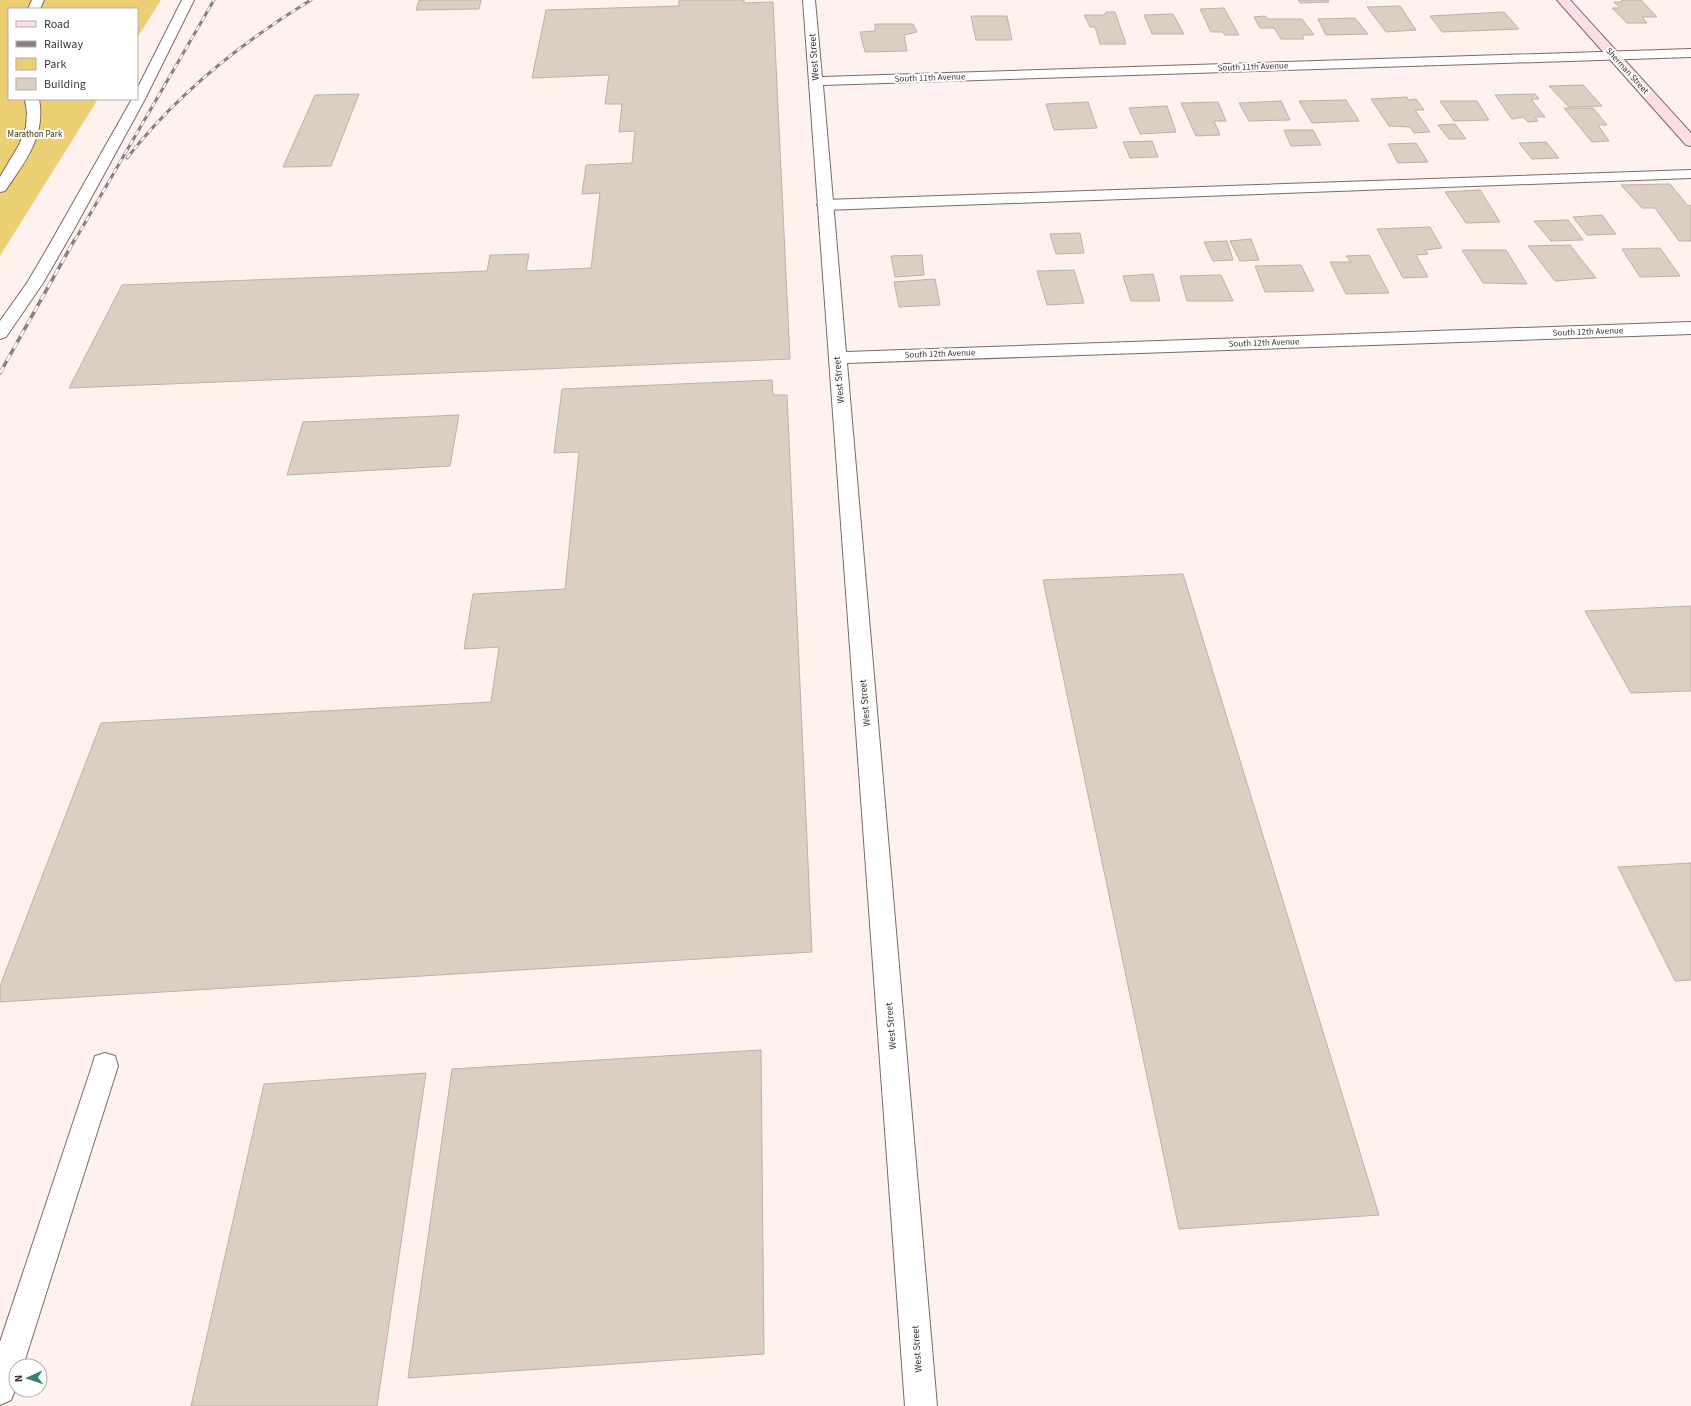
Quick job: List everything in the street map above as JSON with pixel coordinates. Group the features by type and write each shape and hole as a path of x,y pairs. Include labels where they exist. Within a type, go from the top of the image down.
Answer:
{"street":[{"path":"138,99 188,0"},
{"name":"West Street","path":"809,0 921,1406"},
{"name":"Sherman Street","path":"1563,0 1691,142"},
{"name":"South 11th Avenue","path":"816,81 1691,53"},
{"path":"0,188 20,157 33,127 34,118 32,100"},
{"path":"0,333 21,307 51,257 116,143 138,100"},
{"path":"825,205 1691,174"},
{"name":"South 12th Avenue","path":"837,358 1691,328"},
{"path":"0,1389 106,1066"}],"green space":[{"name":"Marathon Park","path":"0,0 161,0 138,36 138,8 8,8 8,100 97,100 0,256"}],"building":[{"path":"419,0 481,0 479,9 416,10"},
{"path":"679,0 744,0 744,3 773,2 790,359 69,388 122,285 487,271 490,255 529,254 526,271 591,268 600,193 582,194 586,165 632,163 635,131 619,132 622,104 605,104 609,75 532,78 546,10 679,6"},
{"path":"1298,0 1328,0 1329,2 1300,3"},
{"path":"1621,0 1641,0 1657,17 1642,17 1647,23 1627,23 1612,8 1620,8 1614,2 1623,2"},
{"path":"1400,6 1416,30 1386,32 1367,7"},
{"path":"1224,8 1239,35 1225,35 1222,32 1211,32 1200,9"},
{"path":"1106,12 1115,12 1126,44 1100,44 1095,27 1090,27 1084,15 1104,15"},
{"path":"1504,12 1519,29 1442,32 1430,16"},
{"path":"1173,14 1184,34 1152,34 1144,15"},
{"path":"971,16 1007,16 1012,40 976,40"},
{"path":"1265,16 1267,19 1302,19 1314,35 1302,35 1304,39 1281,39 1274,28 1260,28 1254,17"},
{"path":"1355,18 1368,34 1326,35 1318,19"},
{"path":"875,24 913,24 917,32 904,35 907,51 865,52 860,32 875,31"},
{"path":"1583,85 1602,106 1569,107 1549,86"},
{"path":"359,94 331,166 283,167 315,95"},
{"path":"1535,94 1539,99 1531,99 1545,117 1535,117 1538,121 1528,122 1523,117 1512,119 1495,95"},
{"path":"1407,97 1408,100 1416,99 1424,110 1415,110 1430,132 1414,133 1410,127 1389,126 1371,99"},
{"path":"1346,100 1359,121 1312,123 1299,101"},
{"path":"1281,101 1290,120 1249,121 1239,103"},
{"path":"1440,101 1477,101 1489,120 1454,121"},
{"path":"1088,102 1097,128 1054,130 1046,104"},
{"path":"1218,102 1226,121 1214,121 1220,135 1196,136 1181,103"},
{"path":"1167,106 1176,132 1140,134 1129,108"},
{"path":"1564,108 1593,108 1607,125 1598,125 1609,141 1592,142"},
{"path":"1455,124 1466,139 1449,139 1438,125"},
{"path":"1284,130 1313,130 1321,145 1291,146"},
{"path":"1152,141 1158,157 1130,158 1123,142"},
{"path":"1546,142 1559,158 1532,159 1519,143"},
{"path":"1416,143 1428,162 1398,163 1388,144"},
{"path":"1670,184 1688,206 1691,205 1691,241 1679,241 1655,208 1642,208 1621,185"},
{"path":"1480,190 1500,222 1466,223 1445,192"},
{"path":"1602,215 1616,234 1587,235 1573,217"},
{"path":"1568,220 1583,240 1551,241 1534,221"},
{"path":"1430,227 1442,248 1425,250 1428,254 1416,255 1428,277 1403,278 1377,229"},
{"path":"1080,233 1084,253 1056,254 1050,234"},
{"path":"1251,239 1259,260 1240,261 1230,241"},
{"path":"1227,241 1233,260 1213,261 1204,242"},
{"path":"1570,245 1596,278 1555,281 1528,246"},
{"path":"1660,248 1680,276 1640,277 1622,249"},
{"path":"1462,250 1506,250 1527,284 1483,283"},
{"path":"922,255 924,275 895,277 891,256"},
{"path":"1369,255 1389,293 1346,294 1330,262 1351,262 1346,256"},
{"path":"1301,265 1314,291 1265,292 1255,266"},
{"path":"1074,270 1084,303 1047,305 1037,271"},
{"path":"1153,274 1160,301 1131,301 1123,276"},
{"path":"1221,275 1233,301 1187,301 1180,276"},
{"path":"935,279 940,305 899,307 894,282"},
{"path":"772,380 773,395 787,395 812,952 0,1002 0,986 101,723 491,702 499,647 464,649 473,594 565,589 579,452 554,453 562,389"},
{"path":"459,415 450,466 287,475 303,422"},
{"path":"1183,574 1379,1215 1179,1229 1043,580"},
{"path":"1691,606 1691,691 1631,693 1585,611"},
{"path":"1691,863 1691,980 1675,981 1618,867"},
{"path":"761,1050 764,1354 408,1378 452,1069"},
{"path":"426,1073 377,1406 191,1406 264,1084"}],"railway":[{"path":"75,240 214,0"},
{"path":"127,158 167,112 212,71 260,33 311,0"},
{"path":"0,373 75,239"}]}
